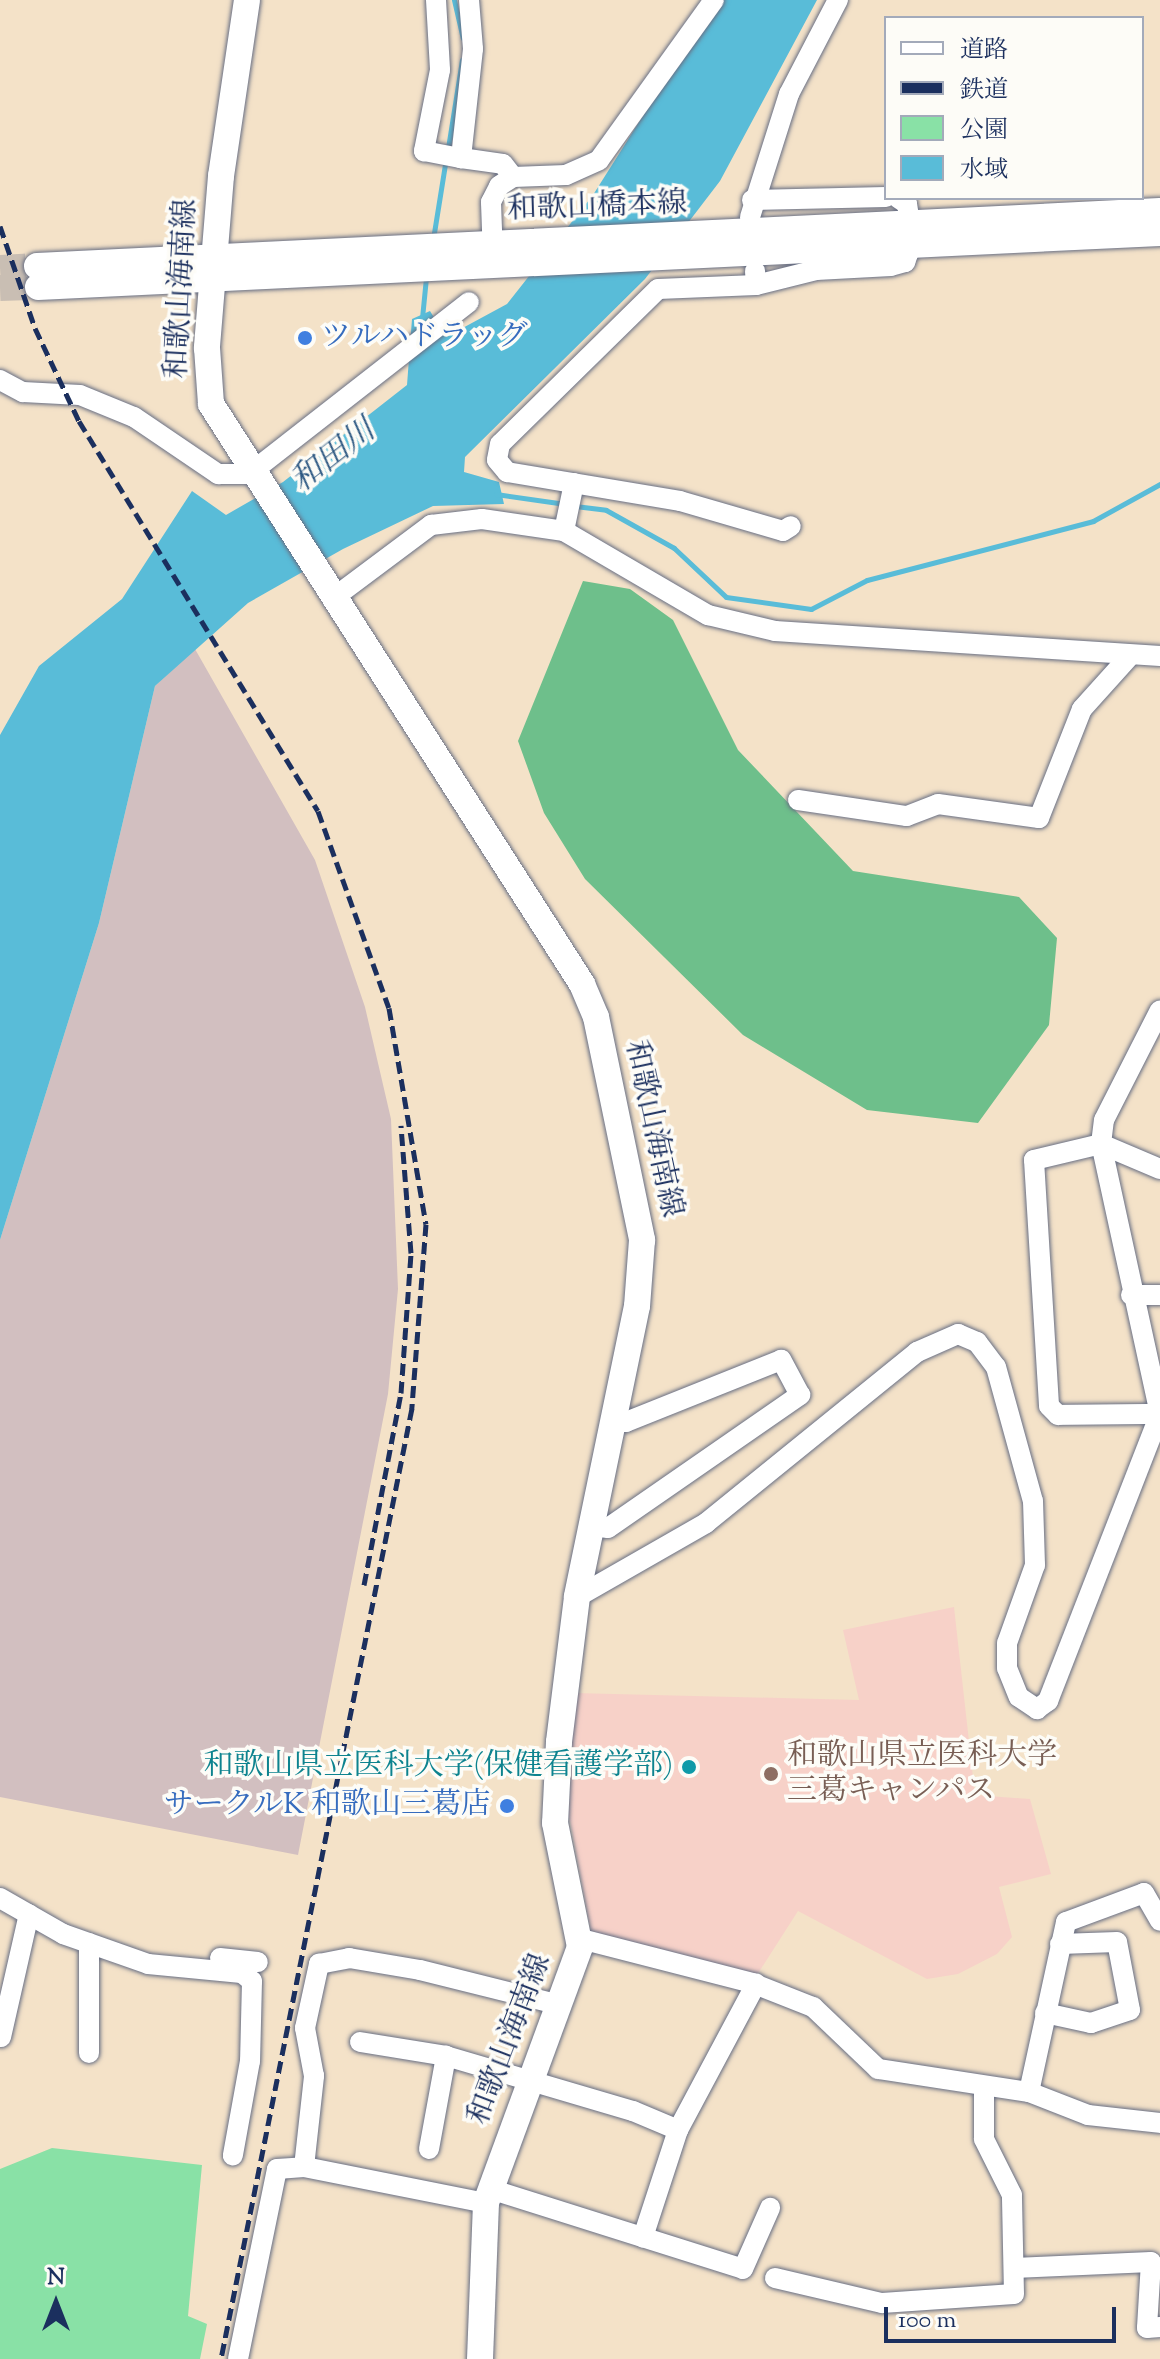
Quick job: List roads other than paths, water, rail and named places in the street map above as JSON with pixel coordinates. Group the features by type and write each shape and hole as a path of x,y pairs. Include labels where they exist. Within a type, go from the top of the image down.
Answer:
{"main road":[{"name":"和歌山海南線","path":"247,0 214,268 211,404 252,478 326,589 596,1017 642,1240 614,1420 577,1597 555,1823 581,1939 560,2005 528,2077 488,2196 480,2359"},
{"name":"和歌山橋本線","path":"38,276 412,258 495,258 911,234 1160,211"},
{"name":"和歌山橋本線","path":"911,234 1160,233"},
{"name":"和歌山橋本線","path":"495,258 520,243 689,246"}],"street":[{"path":"436,0 441,56 424,151 503,164 513,177"},
{"path":"461,158 473,49 469,0"},
{"path":"495,258 491,202 513,177 566,175 599,160 714,0"},
{"path":"838,0 789,94 751,209 884,197"},
{"path":"791,526 783,531 730,512 572,488 507,472 497,460 500,444 658,289 816,270 891,266 905,262 911,234 907,204 901,200"},
{"path":"0,380 23,392 80,395 134,417 218,474 252,478 442,320 469,302"},
{"path":"565,524 572,488"},
{"path":"326,589 431,525 482,519 565,524 708,615 775,631 1128,658 1160,656"},
{"path":"798,800 907,816 938,804 1039,818 1082,709 1128,658"},
{"path":"577,1597 706,1523 917,1352 958,1334 977,1342 996,1367 1033,1501 1035,1565 1007,1643 1007,1668 1019,1697 1037,1709 1057,1688 1160,1414 1131,1295 1101,1144 1104,1120 1160,1010"},
{"path":"1160,1169 1101,1144 1034,1160 1049,1406 1058,1415 1160,1414"},
{"path":"1131,1295 1160,1295"},
{"path":"592,1526 608,1528 800,1395 781,1360 626,1422 614,1420"},
{"path":"0,1883 85,1930 142,1950 258,1962"},
{"path":"1029,2092 1066,1922 1144,1893 1160,1921"},
{"path":"0,1898 89,1943 148,1964 242,1973 252,1981 250,2061 233,2155"},
{"path":"1,2037 29,1914"},
{"path":"581,1939 756,1984 813,2007 878,2069 984,2088 1029,2092 1088,2115 1160,2123"},
{"path":"1045,2013 1091,2023 1130,2010 1117,1942 1060,1944"},
{"path":"89,1943 89,2053"},
{"path":"304,2167 314,2076 305,2028 319,1964 349,1958 420,1970 560,2005"},
{"path":"643,2237 678,2130 756,1984"},
{"path":"360,2042 446,2056 528,2077 678,2130"},
{"path":"429,2149 446,2056"},
{"path":"775,2278 882,2303 1014,2294 1012,2195 979,2112 984,2088"},
{"path":"238,2359 277,2169 304,2167 488,2196 643,2237 743,2269 770,2208"},
{"path":"1014,2268 1151,2262 1147,2328 1160,2327"}],"water":[{"name":"和田川","path":"716,0 817,0 720,181 645,279 465,457 464,472 499,482 504,504 433,506 343,549 248,603 155,686 99,923 0,1240 0,735 39,666 122,599 192,491 226,515 283,482 407,385 412,319 430,311 446,337 507,304 593,195"}],"waterway":[{"path":"454,0 463,38"},
{"path":"448,148 462,60"},
{"path":"433,239 446,158"},
{"path":"422,318 426,277"},
{"path":"575,506 606,510 674,548 726,597 811,609 867,580 1093,521 1160,484"},
{"path":"496,494 565,504"}],"tunnel":[{"path":"0,268 37,266"},
{"path":"0,288 38,287"}],"railway":[{"path":"0,226 35,328 79,421 318,811 389,1008 426,1224 412,1408 221,2359"},
{"path":"364,1585 401,1393 411,1253 401,1125"}],"place":[{"name":"ツルハドラッグ","path":"305,338"},
{"name":"和歌山県立医科大学(保健看護学部)","path":"689,1767"},
{"name":"和歌山県立医科大学 三葛キャンパス","path":"771,1774"},
{"name":"サークルK 和歌山三葛店","path":"507,1806"}]}
